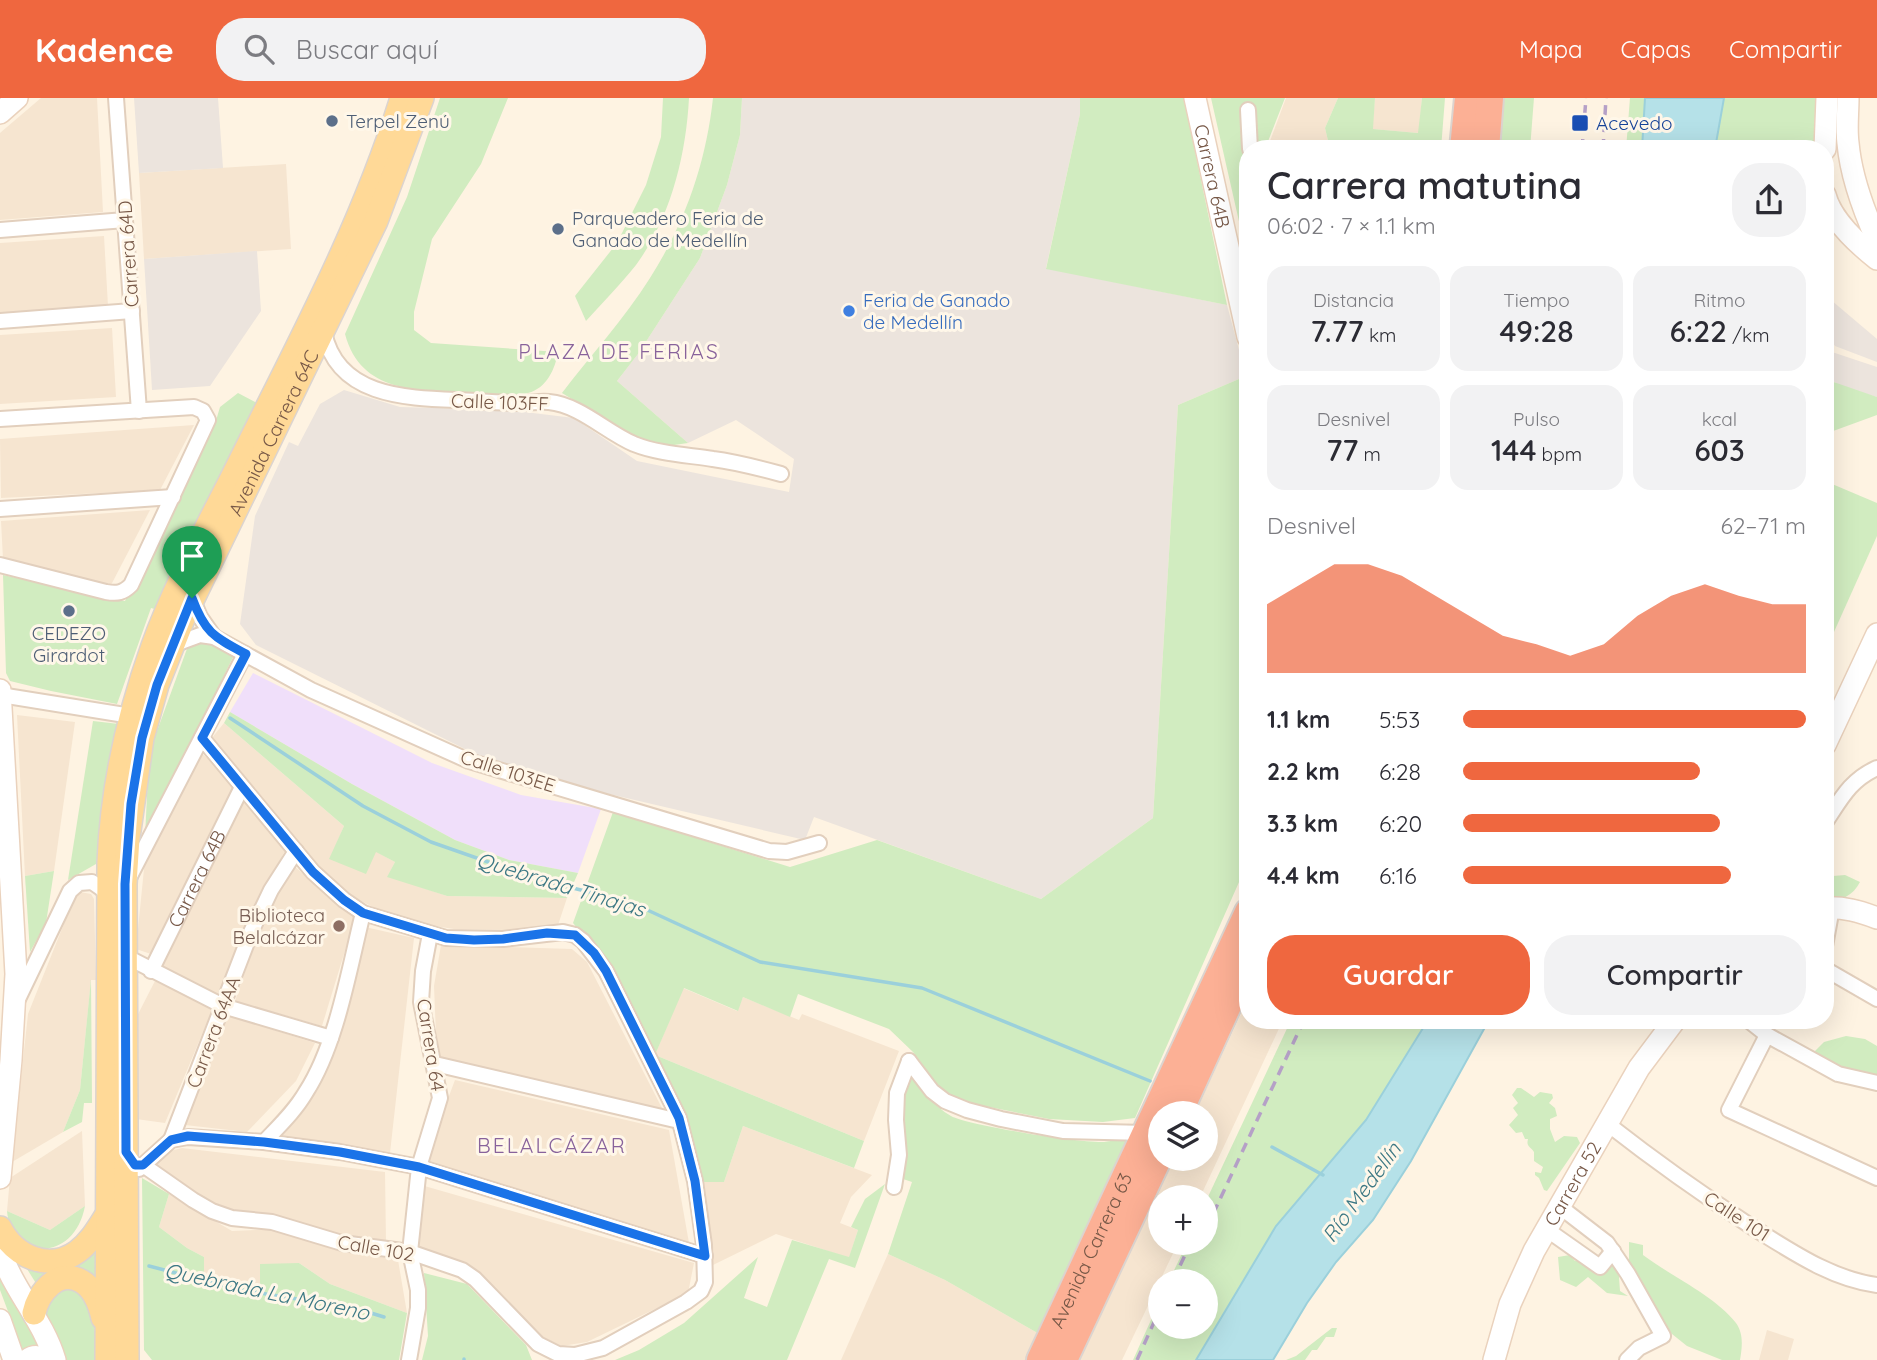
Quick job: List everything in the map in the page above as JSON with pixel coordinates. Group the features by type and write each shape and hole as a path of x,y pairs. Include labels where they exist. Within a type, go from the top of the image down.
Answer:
{"highway":[{"path":"1464,140 1468,98"},
{"path":"1487,140 1490,98"},
{"name":"Avenida Carrera 63","path":"1040,1360 1239,932"},
{"path":"1185,1101 1239,982"},
{"name":"Avenida Carrera 63","path":"1064,1360 1153,1171"}],"main road":[{"path":"0,113 17,98"},
{"name":"Avenida Carrera 64C","path":"127,1360 127,1182 135,1158 125,956 117,892 112,813 131,716 164,618 346,246 385,150 402,98"},
{"name":"Avenida Carrera 64C","path":"107,1360 108,1213 117,892 142,738 172,645 192,598 376,221 422,98"},
{"name":"Carrera 64B","path":"1195,98 1239,259"},
{"path":"1825,140 1827,98"},
{"path":"1849,98 1848,142 1854,177 1862,206 1877,240"},
{"path":"1835,216 1847,216 1862,206"},
{"path":"1835,216 1864,249 1877,258"},
{"path":"1834,726 1877,634"},
{"path":"0,693 14,906 15,1006 0,1178"},
{"path":"1834,908 1857,910 1877,918"},
{"name":"Carrera 52","path":"1494,1360 1510,1304 1546,1229 1609,1125 1639,1068 1668,1029"},
{"path":"0,1228 10,1244 26,1256 41,1261 59,1260 84,1246 108,1213"},
{"path":"0,1250 17,1287 34,1312 55,1360"},
{"path":"34,1312 44,1289 60,1279 75,1278 88,1286 93,1293 107,1331"},
{"path":"0,1320 14,1360"},
{"path":"27,1360 31,1356 40,1356 47,1360"}],"street":[{"name":"Carrera 64D","path":"116,98 139,411"},
{"path":"1248,110 1250,140"},
{"path":"0,230 125,220"},
{"path":"0,321 132,311"},
{"name":"Calle 103FF","path":"323,330 327,347 337,364 361,383 391,394 413,398 549,402 592,420 636,445 781,474"},
{"path":"0,419 194,407 203,411 208,421 131,585 119,593 0,565"},
{"path":"0,509 173,497"},
{"path":"192,598 200,617 214,637"},
{"path":"172,645 200,635 214,637"},
{"name":"Calle 103EE","path":"214,637 311,690 469,761 769,851 787,852 819,843"},
{"path":"15,1006 70,891 79,883 92,882 102,889 117,892 246,654"},
{"path":"0,693 131,716"},
{"path":"135,1158 171,1140 202,1136 340,1152 419,1167 705,1256 695,1181 679,1121 606,971 594,953 575,935 547,933 474,940 430,934 363,913 328,887 202,738"},
{"path":"1834,809 1848,788 1861,775 1877,768"},
{"name":"Carrera 64B","path":"151,971 242,787"},
{"name":"Carrera 64AA","path":"171,1140 261,911 296,851"},
{"path":"264,1142 299,1104 331,1038 363,913"},
{"name":"Carrera 64","path":"409,1360 418,1308 418,1290 410,1252 419,1167 440,1098 421,1002 430,934"},
{"path":"125,956 223,1006 331,1038"},
{"path":"1834,974 1877,999"},
{"path":"1759,1029 1838,1073 1877,1083"},
{"path":"1767,1035 1729,1110 1877,1178"},
{"path":"894,1187 900,1155 896,1120 897,1093 909,1060 932,1091 945,1101 967,1110 1063,1131 1146,1133"},
{"path":"435,1064 679,1121"},
{"name":"Calle 101","path":"1609,1125 1691,1187 1793,1253 1843,1278 1877,1285"},
{"name":"Calle 102","path":"135,1158 212,1211 232,1218 272,1222 342,1243 410,1252 449,1265 475,1279 538,1344 558,1354 575,1355 603,1348 686,1302 701,1291 706,1273 705,1256"},
{"path":"1559,1206 1607,1243 1663,1336 1639,1348 1627,1360"},
{"path":"1546,1229 1600,1267 1613,1251"}],"shaded area":[{"path":"41,98 97,98 103,212 0,220 0,133"},
{"path":"134,98 218,98 223,168 139,173"},
{"path":"742,98 1080,98 1080,114 1046,268 1227,305 1239,350 1239,379 1178,405 1153,818 1041,899 814,817 805,840 605,793 475,754 256,645 240,624 255,516 289,442 298,446 320,404 344,390 400,407 507,410 574,418 637,461 789,492 794,459 736,420 688,443 617,381 638,354 700,258 727,185 740,135"},
{"path":"1286,98 1338,98 1325,128 1328,140 1270,140"},
{"path":"1375,98 1422,98 1419,133 1372,129"},
{"path":"286,164 291,249 144,259 139,173"},
{"path":"104,236 108,306 0,313 0,243"},
{"path":"257,251 261,311 210,386 152,390 144,259"},
{"path":"1834,303 1877,339 1877,362 1835,346"},
{"path":"112,328 116,397 0,404 0,335"},
{"path":"1834,353 1877,367 1877,397 1844,388 1834,382"},
{"path":"194,425 160,490 1,498 0,439"},
{"path":"150,510 111,585 3,559 1,521"},
{"path":"253,673 432,763 521,795 601,809 578,873 509,860 455,840 352,784 230,712"},
{"path":"17,715 75,722 54,871 25,876"},
{"path":"224,723 344,826 330,859 375,851 395,862 388,876 447,896 567,898 558,925 511,930 454,929 416,923 385,913 347,894 321,868 211,739"},
{"path":"201,753 230,777 232,790 151,954 136,949 145,859"},
{"path":"245,799 287,847 259,900 220,996 159,967"},
{"path":"294,866 355,918 322,1026 235,1001 265,914"},
{"path":"80,892 91,894 94,899 96,980 91,980 80,1090 63,1132 12,1162 28,1014 75,896"},
{"path":"365,927 414,938 390,1153 279,1137 317,1091 339,1040"},
{"path":"441,945 572,949 587,962 664,1112 437,1059 434,986"},
{"path":"155,981 213,1008 165,1123 136,1119 134,1022"},
{"path":"683,988 737,1011 743,997 799,1020 802,1014 899,1051 864,1141 655,1055"},
{"path":"226,1015 315,1043 296,1081 247,1132 185,1125"},
{"path":"1239,1018 1239,1029 1279,1029 1218,1159 1218,1101 1201,1101"},
{"path":"455,1080 669,1130 689,1243 424,1163"},
{"path":"743,1126 872,1175 851,1197 840,1223 858,1230 849,1258 776,1234 713,1265 701,1182 724,1182"},
{"path":"82,1131 85,1206 50,1230 7,1211 10,1178"},
{"path":"182,1148 385,1172 386,1243 339,1237 231,1213 207,1204 153,1164 167,1152"},
{"path":"1167,1171 1212,1171 1206,1185 1160,1185"},
{"path":"421,1185 694,1263 688,1293 587,1342 562,1346 543,1337 474,1270 416,1246"},
{"path":"169,1194 232,1231 276,1229 336,1250 398,1260 407,1313 330,1284 299,1263 260,1284 204,1279 204,1257 159,1227"},
{"path":"1148,1211 1148,1255 1172,1255 1166,1269 1148,1269 1148,1306 1122,1360 1076,1360"},
{"path":"888,1254 945,1280 1041,1335 1028,1360 841,1360"},
{"path":"1767,1330 1794,1339 1788,1360 1759,1360"}],"green space":[{"path":"440,98 508,98 481,164 432,239 414,312 414,330 431,343 558,352 549,377 535,391 515,395 491,395 430,391 394,385 364,368 353,354 345,334 407,197"},
{"path":"663,98 689,98 680,163 667,206 659,227 636,265 586,321 575,296 617,243 646,185 661,137"},
{"path":"713,98 742,98 740,135 727,185 700,258 638,354 617,381 688,443 667,446 631,435 562,393 640,293 674,236 699,169"},
{"path":"1080,98 1184,98 1227,305 1046,269 1080,114"},
{"path":"1211,98 1285,98 1269,140 1239,140 1239,221"},
{"path":"1338,98 1375,98 1373,129 1418,133 1422,98 1445,98 1442,140 1328,140 1325,128"},
{"path":"1503,98 1534,98 1531,140 1499,140"},
{"path":"1630,98 1645,98 1643,140 1627,140"},
{"path":"1724,98 1818,98 1816,140 1717,140"},
{"path":"1239,379 1239,882 1135,1118 1103,1122 1049,1119 954,1100 940,1088 913,1052 889,1029 798,994 790,1017 743,997 738,1011 684,988 655,1055 864,1141 854,1168 743,1126 724,1182 701,1182 691,1136 610,967 573,923 613,812 790,867 877,840 1041,899 1153,818 1178,405"},
{"path":"1834,382 1877,397 1877,415 1834,431"},
{"path":"238,393 259,404 158,610 151,608 117,704 10,681 6,673 3,575 125,601 215,424 220,407"},
{"path":"1834,485 1877,503 1877,536 1834,632"},
{"path":"204,643 234,655 145,837 148,775 153,742 188,646"},
{"path":"230,712 352,784 455,840 509,860 578,873 567,898 447,896 387,877 395,862 376,852 366,874 329,859 344,826 224,723"},
{"path":"93,721 119,724 96,864 68,880"},
{"path":"54,871 46,923 30,952 25,876"},
{"path":"1845,875 1860,882 1854,891 1834,901 1834,876"},
{"path":"91,979 92,1103 84,1103 82,1122 63,1132 80,1090"},
{"path":"1287,1029 1422,1029 1366,1120 1276,1226 1218,1323 1218,1269 1175,1269 1181,1255 1218,1255 1218,1185 1214,1185"},
{"path":"1846,1036 1865,1039 1877,1046 1877,1085 1812,1054 1824,1042"},
{"path":"910,1074 939,1107 962,1120 1073,1140 1104,1142 1130,1137 1041,1335 945,1280 888,1254 912,1182 903,1179 903,1113"},
{"path":"1517,1088 1534,1097 1540,1092 1552,1094 1553,1098 1549,1103 1555,1108 1557,1116 1550,1119 1550,1129 1555,1142 1564,1136 1577,1137 1580,1143 1547,1191 1535,1175 1535,1172 1541,1173 1543,1167 1534,1161 1534,1152 1528,1145 1528,1139 1525,1139 1522,1132 1516,1133 1509,1125 1518,1115 1513,1108 1518,1103 1512,1095"},
{"path":"142,1178 169,1194 159,1227 204,1257 204,1279 260,1284 260,1264 299,1263 330,1284 407,1313 399,1360 152,1360 144,1350"},
{"path":"885,1184 855,1268 829,1259 787,1360 615,1360 639,1350 684,1323 758,1257 744,1298 767,1307 792,1240 849,1257 858,1230 851,1227 865,1199"},
{"path":"85,1206 79,1225 69,1238 57,1246 43,1249 19,1239 11,1227 7,1211 50,1230"},
{"path":"1629,1242 1643,1245 1643,1255 1705,1295 1727,1313 1740,1332 1740,1360 1722,1360 1687,1346 1667,1330 1629,1285"},
{"path":"1607,1243 1618,1263 1620,1291 1628,1296 1607,1293 1588,1277 1576,1287 1560,1280 1558,1257 1570,1255 1575,1261 1589,1257 1603,1265"},
{"path":"97,1245 96,1283 39,1288 22,1261"},
{"path":"0,1272 44,1350 24,1354 0,1290"},
{"path":"424,1273 467,1284 526,1345 532,1360 422,1360 428,1336"},
{"path":"68,1285 82,1289 92,1307 98,1360 62,1360 45,1312 48,1298"},
{"path":"1148,1327 1148,1339 1209,1339 1196,1360 1133,1360"},
{"path":"1332,1328 1337,1328 1334,1337 1326,1337 1317,1350 1312,1350 1305,1360 1286,1360 1296,1356"}],"water":[{"path":"1645,98 1724,98 1717,140 1643,140"},
{"name":"Río Medellín","path":"1422,1029 1484,1029 1411,1161 1373,1220 1336,1262 1307,1303 1273,1360 1196,1360 1209,1339 1218,1339 1218,1323 1276,1226 1366,1120"}],"waterway":[{"name":"Quebrada Tinajas","path":"230,718 363,806 431,842 540,880 630,902 760,962 922,988 1150,1081"},
{"name":"Quebrada Tinajas","path":"1272,1147 1323,1175"},
{"name":"Quebrada La Moreno","path":"149,1266 241,1290 335,1302 384,1317"}],"railway":[{"path":"1583,140 1586,98"},
{"path":"1604,140 1606,98"},
{"path":"1218,1203 1300,1029"},
{"path":"1179,1269 1185,1255"},
{"path":"1137,1360 1148,1336"}],"place":[{"name":"Terpel Zenú","path":"332,121"},
{"name":"Acevedo","path":"1580,123"},
{"name":"Parqueadero Feria de Ganado de Medellín","path":"558,229"},
{"name":"Feria de Ganado de Medellín","path":"849,311"},
{"name":"CEDEZO Girardot","path":"69,611"},
{"name":"Biblioteca Belalcázar","path":"339,926"}],"district":[{"name":"PLAZA DE FERIAS","path":"619,351"},
{"name":"BELALCÁZAR","path":"552,1145"}],"route":[{"path":"192,598 200,617 214,637 246,654 202,738 328,887 363,913 446,938 503,939 563,932 575,935 594,953 606,971 679,1118 695,1181 705,1256 419,1167 340,1152 188,1136 164,1144 143,1165 132,1163 126,1152 125,884 131,804 142,738 157,685 192,598"}]}
